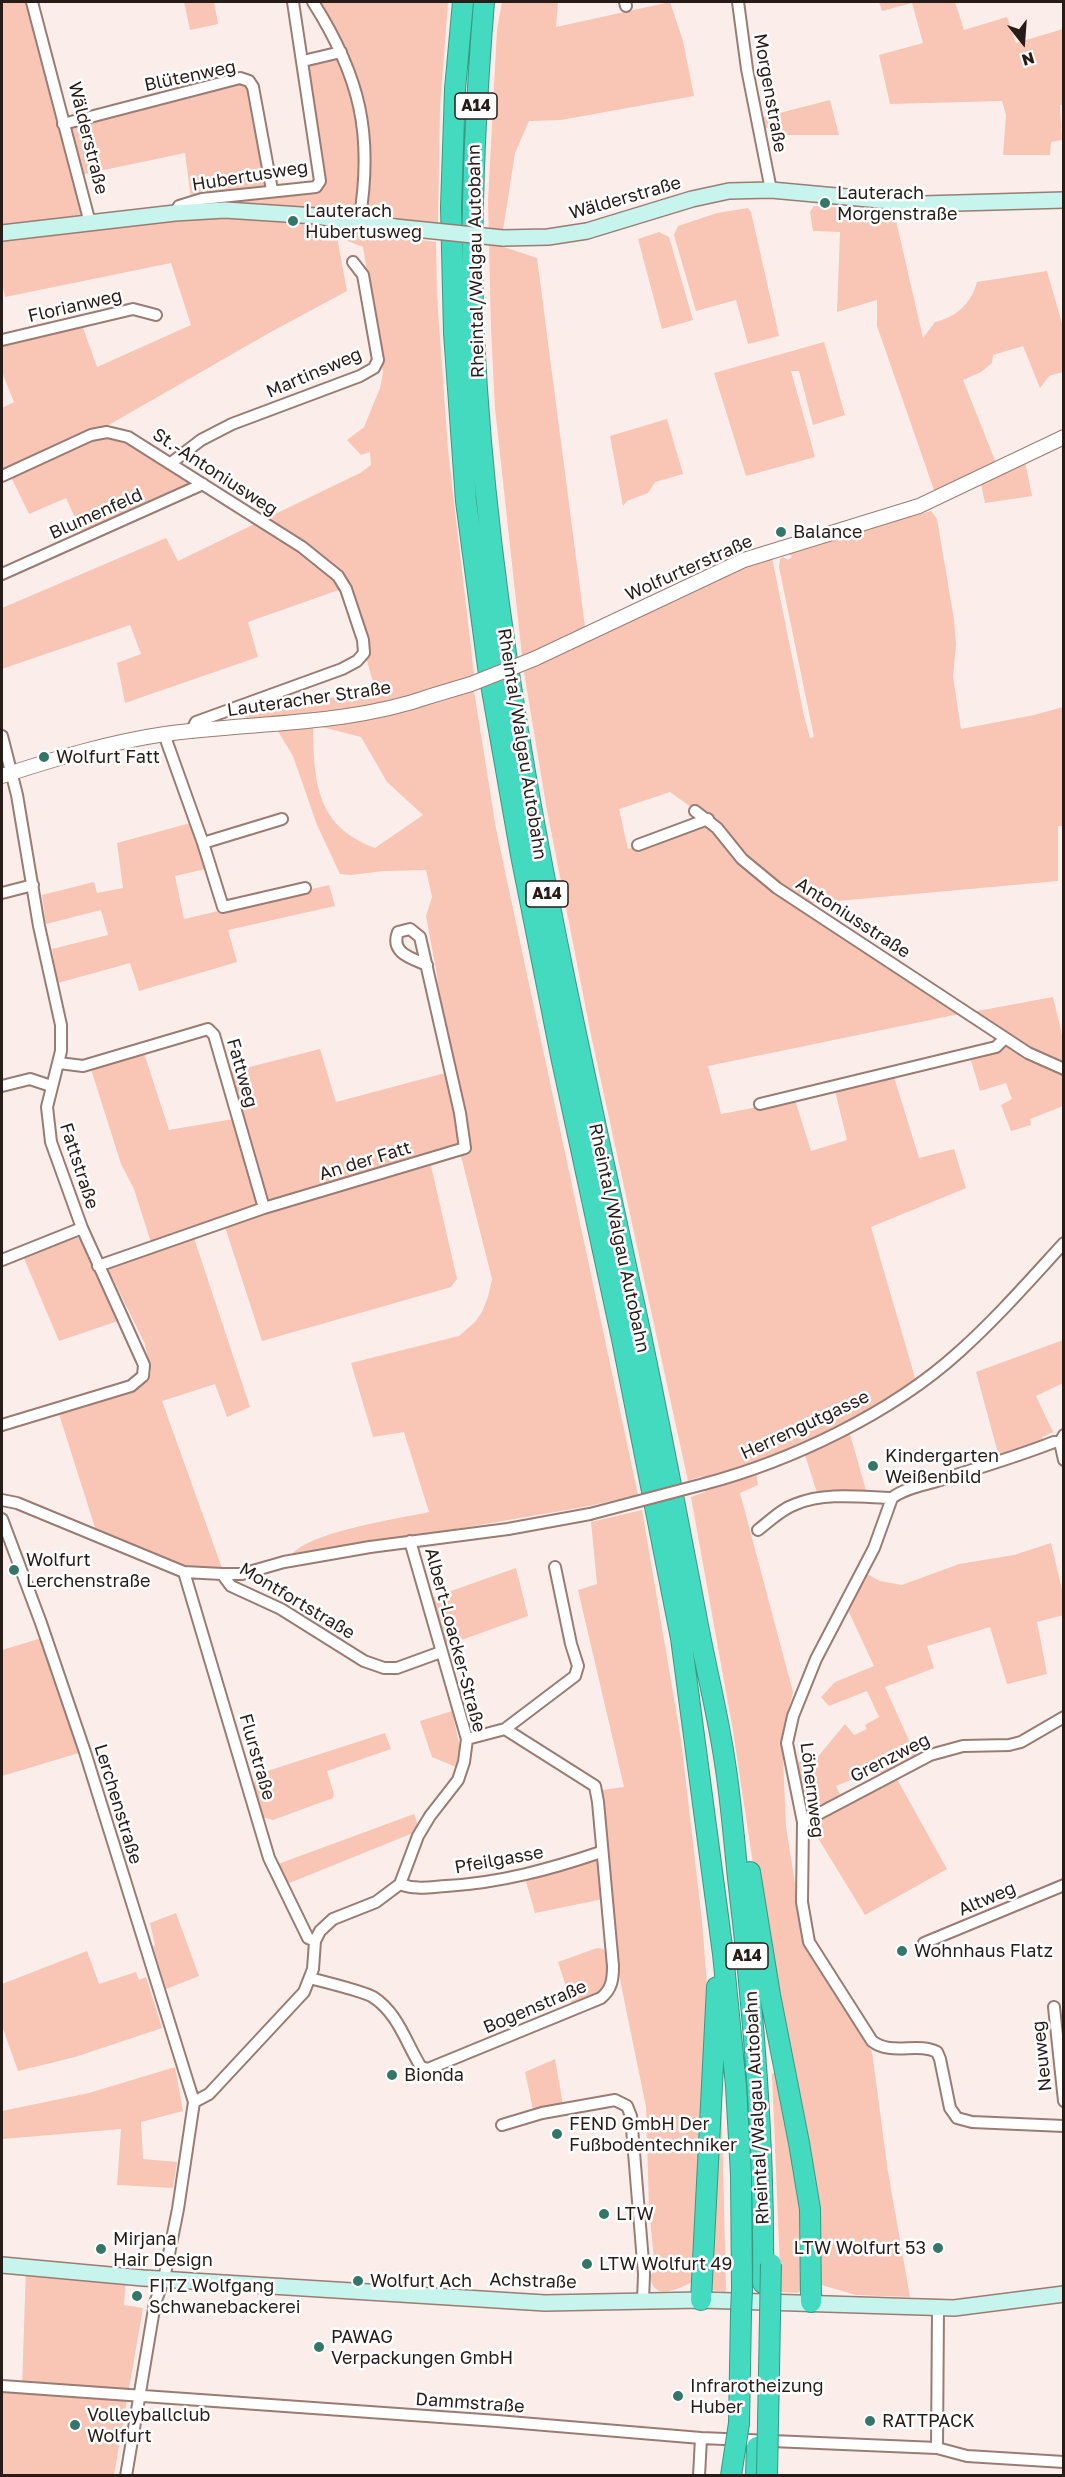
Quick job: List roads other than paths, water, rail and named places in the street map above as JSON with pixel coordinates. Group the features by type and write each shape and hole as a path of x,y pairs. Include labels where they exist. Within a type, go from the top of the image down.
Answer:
{"highway":[{"name":"Rheintal/Walgau Autobahn","path":"463,2 455,89 451,207 454,333 466,501 488,667 521,855 622,1339 681,1638 723,1954 738,2117 742,2263 737,2475"},
{"name":"Rheintal/Walgau Autobahn","path":"484,2 476,96 472,211 474,338 487,494 505,651 539,853 583,1072 643,1346 725,1760 749,1969 763,2152 770,2204 767,2264"},
{"path":"725,1760 744,1834 770,1995 810,2209 811,2302"},
{"path":"701,2300 714,2023 723,1954"},
{"path":"756,2475 767,2264"},
{"path":"767,2264 767,2475"},
{"path":"730,2475 740,2423"}],"main road":[{"name":"Wälderstraße","path":"2,233 176,213 225,210 306,215 503,238 567,235 613,225 711,194 729,191 771,190 905,204 1064,200"},
{"name":"Achstraße","path":"2,2265 164,2279 288,2285 545,2303 701,2300 938,2308 985,2305 1064,2294"}],"street":[{"name":"Wälderstraße","path":"32,2 90,222"},
{"name":"Hubertusweg","path":"176,213 180,206 189,202 272,190 316,187 320,181 293,2"},
{"path":"313,2 341,52 352,79 364,133 366,183 359,222"},
{"name":"Morgenstraße","path":"738,2 747,69 771,190"},
{"path":"303,61 341,52"},
{"name":"Blütenweg","path":"63,124 240,78 249,81 253,87 272,190"},
{"name":"Martinsweg","path":"171,463 217,431 360,376 374,368 378,360 363,275 353,262"},
{"name":"Florianweg","path":"2,340 133,309 156,315"},
{"name":"St.-Antoniusweg","path":"2,476 99,432 128,437 302,547 338,576 346,589 363,640"},
{"name":"Wolfurterstraße","path":"431,696 481,680 534,659 744,560 919,506 1064,437"},
{"name":"Blumenfeld","path":"2,574 203,484"},
{"name":"Lauteracher Straße","path":"191,732 196,722 357,662 364,652 363,640"},
{"name":"Lauteracher Straße","path":"7,774 123,742 164,734 335,718 390,708 431,696"},
{"path":"164,734 203,843 223,908 305,888"},
{"name":"Fattstraße","path":"2,736 7,774 22,820 45,959 61,1025 62,1042 59,1063 51,1086 47,1117 51,1142 82,1228 144,1365 143,1376 131,1386 2,1425"},
{"name":"Antoniusstraße","path":"694,811 708,819 742,859 777,888 1028,1053 1064,1069"},
{"path":"203,843 282,819"},
{"path":"638,845 708,819"},
{"path":"2,893 33,885"},
{"name":"An der Fatt","path":"98,1266 264,1208 465,1148 460,1113 427,965"},
{"name":"Fattweg","path":"59,1063 83,1066 208,1029 214,1035 264,1208"},
{"path":"760,1104 996,1047 1005,1038"},
{"path":"2,1086 30,1079 51,1086"},
{"path":"2,1260 82,1228"},
{"name":"Herrengutgasse","path":"590,1514 709,1483 761,1465 815,1442 894,1401 958,1353 1064,1243"},
{"path":"758,1530 784,1510 806,1500 837,1497 892,1498 897,1494 1015,1457 1062,1439 1064,1460"},
{"name":"Löhernweg","path":"892,1498 874,1548 816,1659 789,1730 787,1750 803,1822 800,1873 806,1932 812,1948 868,2037 876,2044 887,2048 925,2049 937,2052 952,2113 964,2121 1064,2126"},
{"name":"Montfortstraße","path":"2,1500 17,1503 184,1572 222,1574 231,1586 281,1609 364,1660 384,1668 397,1668 441,1652"},
{"name":"Albert-Loacker-Straße","path":"222,1574 243,1574 284,1562 410,1541 508,1529 590,1514"},
{"name":"Lerchenstraße","path":"2,1519 41,1623 85,1752 194,2102"},
{"name":"Albert-Loacker-Straße","path":"400,1884 424,1826 458,1780 464,1762 467,1739 410,1541"},
{"name":"Albert-Loacker-Straße","path":"505,1729 558,1692 575,1676 578,1666 570,1644 555,1567"},
{"name":"Flurstraße","path":"184,1572 269,1858 308,1938 315,1941"},
{"name":"Grenzweg","path":"803,1822 930,1755 963,1746 1009,1746 1021,1742 1064,1717"},
{"path":"467,1739 505,1729"},
{"name":"Bogenstraße","path":"310,1978 373,1996 390,2013 405,2035 419,2064 428,2069 601,1998 611,1986 613,1966 595,1786 505,1729"},
{"name":"Pfeilgasse","path":"400,1884 414,1888 499,1880 554,1867 602,1852"},
{"path":"126,2475 156,2303 164,2279 178,2209 194,2102 209,2094 234,2069 304,1992 310,1978 315,1941 320,1931 333,1919 376,1902 400,1884"},
{"name":"Altweg","path":"924,1943 1064,1885"},
{"name":"Neuweg","path":"1054,2007 1064,2101"},
{"path":"502,2125 542,2113 615,2100 627,2106 631,2116 644,2274 643,2301"},
{"path":"936,2448 938,2308"},
{"name":"Dammstraße","path":"2,2386 701,2438 936,2448 967,2456 1064,2462"},
{"path":"699,2475 701,2438"}],"place":[{"name":"Lauterach Morgenstraße","path":"825,203"},
{"name":"Lauterach Hubertusweg","path":"293,221"},
{"name":"Balance","path":"781,532"},
{"name":"Wolfurt Fatt","path":"44,757"},
{"name":"Kindergarten Weißenbild","path":"873,1466"},
{"name":"Wolfurt Lerchenstraße","path":"14,1570"},
{"name":"Wohnhaus Flatz","path":"902,1951"},
{"name":"Bionda","path":"392,2075"},
{"name":"FEND GmbH Der Fußbodentechniker","path":"557,2134"},
{"name":"LTW","path":"604,2214"},
{"name":"LTW Wolfurt 53","path":"938,2248"},
{"name":"Mirjana Hair Design","path":"101,2249"},
{"name":"LTW Wolfurt 49","path":"587,2264"},
{"name":"Wolfurt Ach","path":"358,2281"},
{"name":"FITZ Wolfgang Schwanebackerei","path":"137,2296"},
{"name":"PAWAG Verpackungen GmbH","path":"319,2347"},
{"name":"Infrarotheizung Huber","path":"678,2396"},
{"name":"RATTPACK","path":"870,2421"},
{"name":"Volleyballclub Wolfurt","path":"75,2425"}]}
